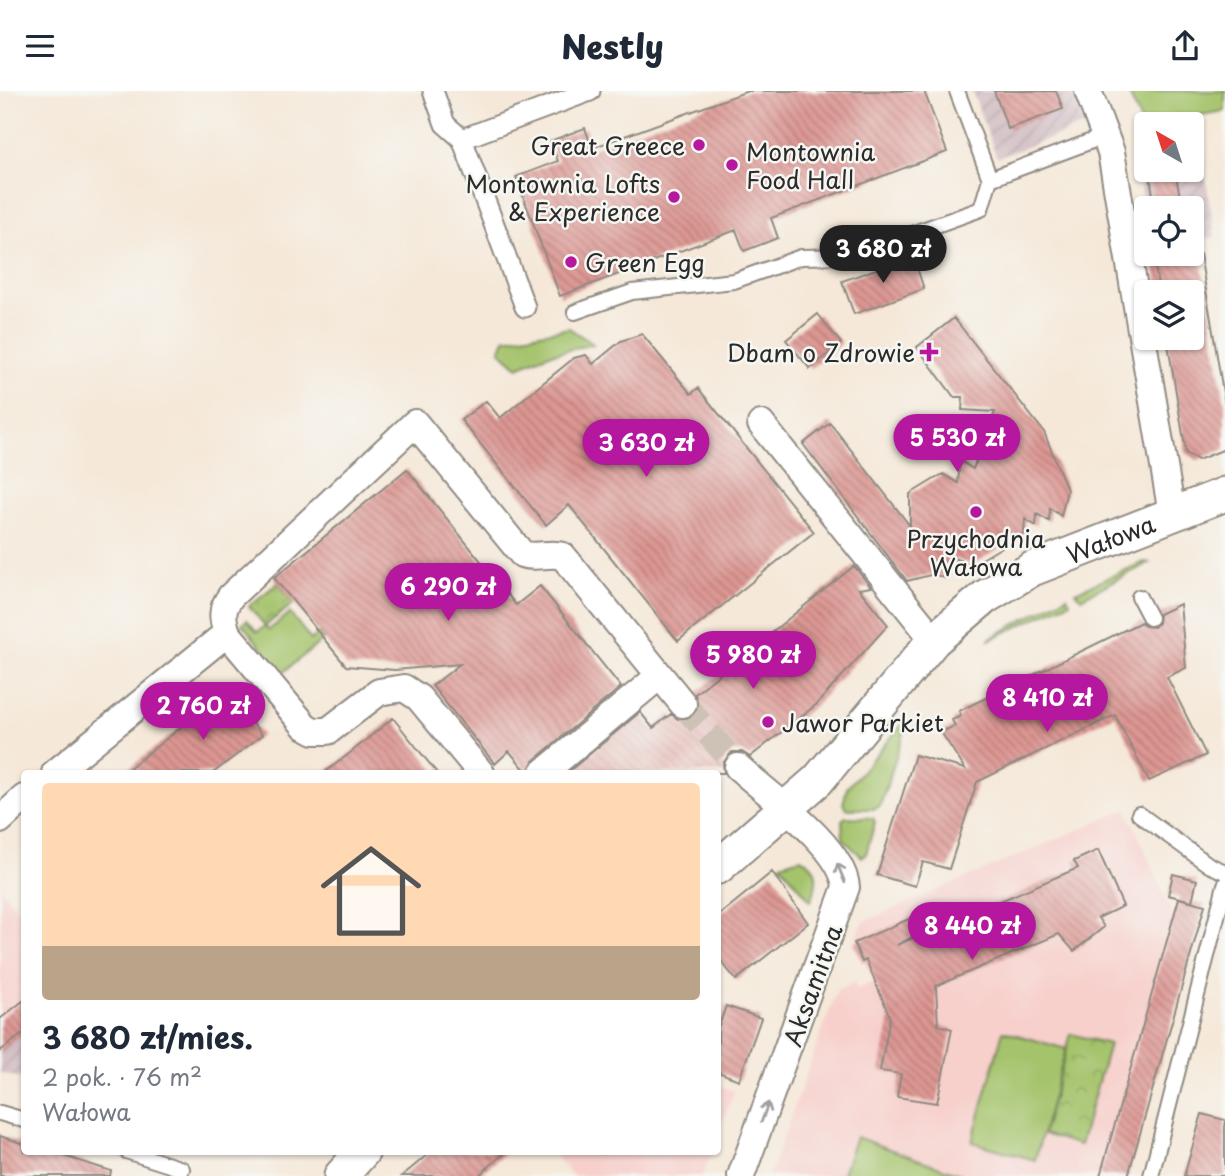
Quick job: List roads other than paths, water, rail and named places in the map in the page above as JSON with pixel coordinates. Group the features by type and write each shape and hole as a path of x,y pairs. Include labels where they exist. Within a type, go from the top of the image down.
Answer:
{"street":[{"path":"433,91 445,124 462,139 525,307"},
{"path":"462,139 590,91"},
{"path":"1088,91 1111,152 1172,514"},
{"path":"479,770 419,698 404,688 379,692 328,730 314,731 306,726 228,633 222,618 224,605 231,596 415,422 522,554 532,558 554,554 563,556 658,677 683,704"},
{"path":"761,424 934,641"},
{"name":"Wałowa","path":"721,864 818,780 934,641 962,614 1009,581 1225,494"},
{"path":"59,770 228,633"},
{"path":"547,770 658,677"},
{"name":"Aksamitna","path":"738,767 786,810 838,863 845,874 846,887 741,1176"},
{"path":"0,820 21,801"},
{"path":"341,1176 359,1155"}],"lane":[{"path":"575,313 632,292 734,281 801,257 850,256 982,209 990,179 957,91"},
{"path":"990,179 1105,136"},
{"path":"1139,597 1150,618"},
{"path":"1139,814 1209,865 1225,872"},
{"path":"1151,1176 1225,885"},
{"path":"0,1113 21,1119"},
{"path":"139,1155 183,1169"}],"tunnel":[{"path":"683,704 738,767"}],"place":[{"name":"Great Greece","path":"699,145"},
{"name":"Montownia Food Hall","path":"732,165"},
{"name":"Montownia Lofts & Experience","path":"674,197"},
{"name":"Green Egg","path":"571,262"},
{"name":"Dbam o Zdrowie","path":"929,352"},
{"name":"Przychodnia Wałowa","path":"976,512"},
{"name":"Jawor Parkiet","path":"768,722"}]}
